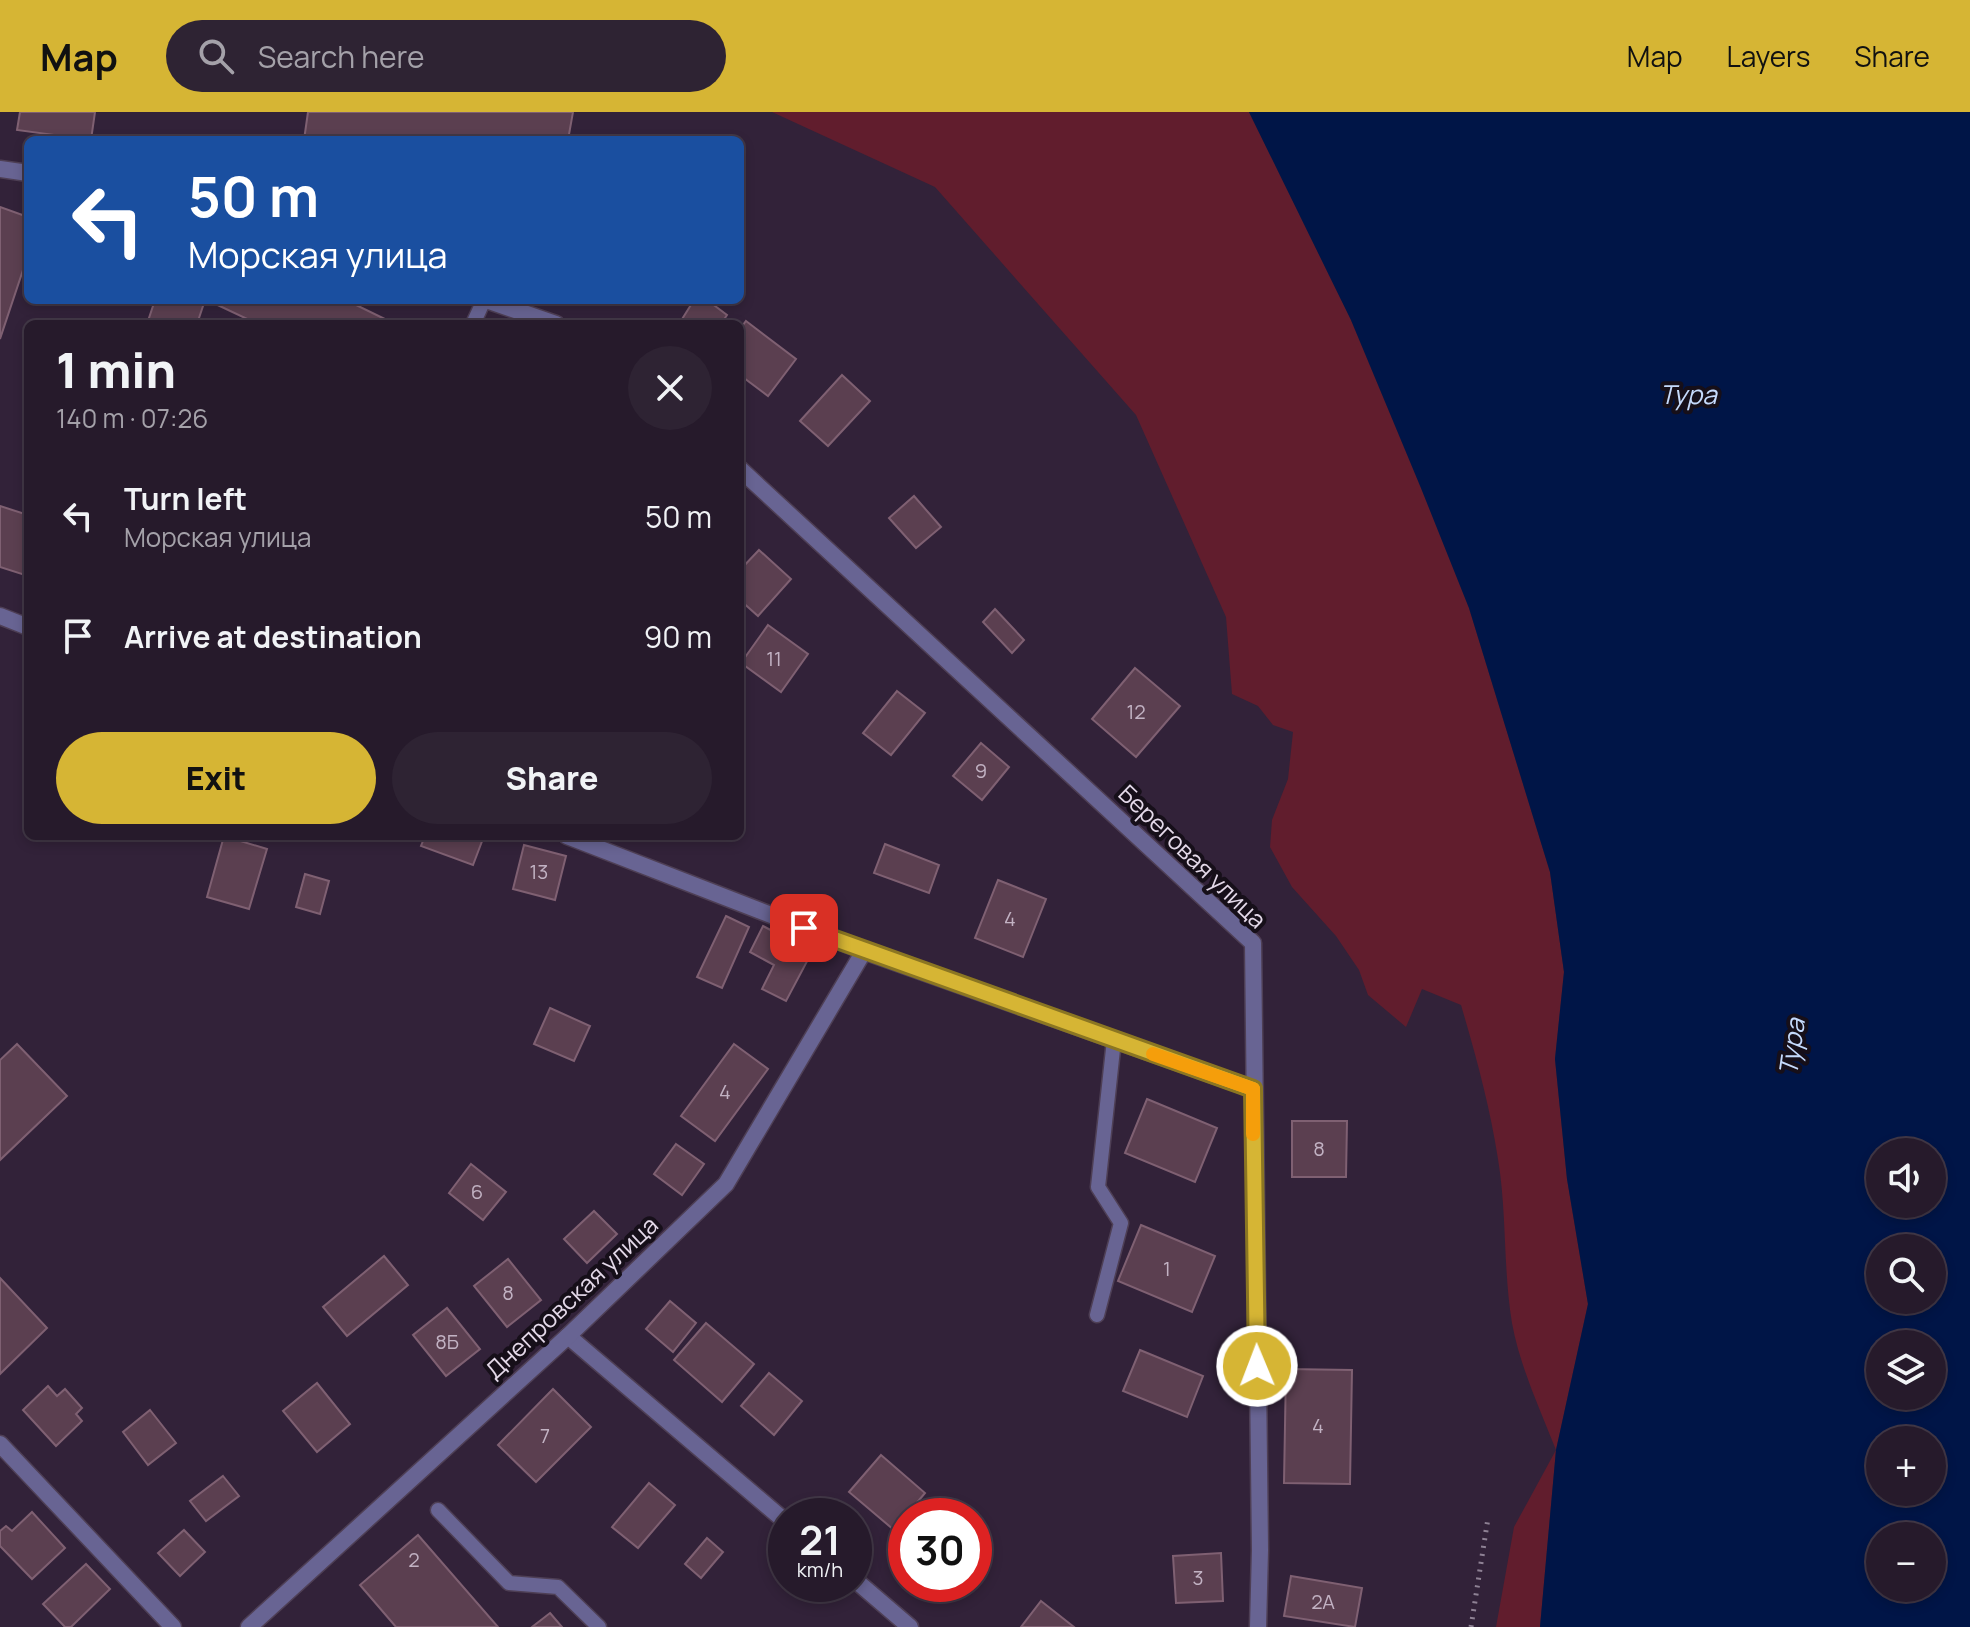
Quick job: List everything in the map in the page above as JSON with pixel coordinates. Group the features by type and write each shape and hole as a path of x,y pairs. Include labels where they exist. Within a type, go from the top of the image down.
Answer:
{"street":[{"path":"0,169 24,172"},
{"path":"497,304 544,320"},
{"name":"Береговая улица","path":"744,473 1253,943 1260,1550 1258,1627"},
{"path":"0,616 24,625"},
{"path":"577,840 864,951 1253,1089"},
{"name":"Днепровская улица","path":"249,1627 568,1336 726,1184 864,951"},
{"path":"568,1336 768,1507"},
{"path":"0,1444 173,1627"},
{"path":"872,1594 910,1627"}],"lane":[{"path":"1097,1315 1121,1223 1098,1187 1114,1040"},
{"path":"438,1510 509,1583 558,1587 599,1627"}],"path":[{"path":"1471,1627 1488,1518"}],"shaded area":[{"path":"772,112 1249,112 1351,320 1469,608 1550,872 1564,972 1555,1059 1567,1179 1588,1304 1556,1450 1525,1372 1512,1323 1498,1159 1482,1082 1461,1005 1422,989 1406,1027 1368,995 1359,970 1336,936 1292,887 1270,847 1272,820 1288,779 1293,732 1273,725 1258,706 1232,694 1226,617 1136,415 935,187"},
{"path":"1556,1450 1540,1627 1496,1627 1514,1527"}],"water":[{"name":"Тура","path":"1249,112 1970,112 1970,1627 1540,1627 1556,1450 1588,1304 1567,1179 1555,1059 1564,972 1550,872 1469,608 1351,320"}],"building":[{"path":"20,112 95,112 92,136 61,136 17,130"},
{"path":"308,112 573,112 569,136 305,136"},
{"path":"0,207 24,216 24,267 0,339"},
{"path":"154,304 204,304 198,320 148,320"},
{"path":"216,304 354,304 387,320 250,320"},
{"path":"692,304 712,304 727,315 724,320 682,320"},
{"path":"746,321 796,359 768,396 744,378"},
{"path":"842,375 870,401 828,446 800,421"},
{"path":"914,496 941,527 916,548 889,518"},
{"path":"0,506 24,514 24,575 0,567"},
{"path":"759,550 791,579 758,616 744,604 744,566"},
{"path":"995,609 1024,640 1012,653 983,622"},
{"path":"768,625 808,654 781,692 744,665 744,659"},
{"path":"1135,668 1180,706 1136,757 1092,719"},
{"path":"897,691 925,713 891,755 863,733"},
{"path":"981,743 1009,767 982,800 953,776"},
{"path":"223,840 237,840 267,849 249,909 207,897"},
{"path":"423,840 482,840 473,865 421,846"},
{"path":"885,844 939,865 929,893 874,873"},
{"path":"524,845 566,856 555,900 513,889"},
{"path":"305,874 329,881 320,914 296,907"},
{"path":"998,880 1046,899 1023,957 975,938"},
{"path":"726,916 749,927 722,988 697,977"},
{"path":"763,926 812,952 786,1001 762,989 774,965 750,952"},
{"path":"550,1008 590,1026 574,1061 534,1044"},
{"path":"17,1044 67,1096 0,1160 0,1060"},
{"path":"734,1044 768,1069 715,1141 681,1116"},
{"path":"1147,1099 1217,1128 1195,1182 1125,1153"},
{"path":"1292,1121 1347,1121 1346,1177 1292,1177"},
{"path":"676,1144 704,1164 682,1195 654,1174"},
{"path":"471,1164 506,1192 483,1220 449,1193"},
{"path":"594,1211 617,1234 587,1263 564,1239"},
{"path":"1141,1225 1215,1256 1192,1312 1118,1281"},
{"path":"384,1256 408,1285 347,1336 323,1307"},
{"path":"508,1259 541,1300 507,1327 474,1286"},
{"path":"0,1278 47,1328 0,1374"},
{"path":"670,1301 696,1323 673,1352 646,1329"},
{"path":"447,1308 480,1349 446,1376 413,1335"},
{"path":"706,1323 754,1364 722,1402 674,1360"},
{"path":"1140,1350 1203,1376 1187,1417 1123,1391"},
{"path":"1286,1369 1352,1370 1350,1484 1284,1483"},
{"path":"769,1373 802,1401 774,1435 741,1406"},
{"path":"317,1383 350,1424 317,1452 283,1411"},
{"path":"48,1386 57,1396 65,1389 82,1408 76,1414 82,1421 56,1446 23,1410"},
{"path":"553,1389 591,1427 536,1482 498,1445"},
{"path":"150,1410 176,1443 148,1465 123,1432"},
{"path":"881,1455 925,1493 921,1498 888,1498 888,1525 872,1511 872,1498 856,1498 849,1492"},
{"path":"223,1476 239,1496 206,1521 190,1501"},
{"path":"649,1483 675,1505 638,1548 612,1527"},
{"path":"32,1512 65,1548 32,1579 0,1546 0,1531 6,1526 12,1531"},
{"path":"184,1530 205,1552 180,1576 158,1553"},
{"path":"418,1535 498,1627 396,1627 360,1585"},
{"path":"707,1538 723,1552 701,1578 685,1564"},
{"path":"1221,1553 1223,1601 1176,1603 1173,1556"},
{"path":"86,1564 110,1589 71,1627 65,1627 43,1604"},
{"path":"1291,1576 1362,1588 1355,1627 1284,1616"},
{"path":"1041,1601 1074,1627 1021,1627"},
{"path":"550,1613 562,1627 532,1627"}],"slow traffic":[{"path":"1153,1054 1253,1089 1253,1134"}],"route":[{"path":"804,928 1253,1089 1257,1366"}]}
